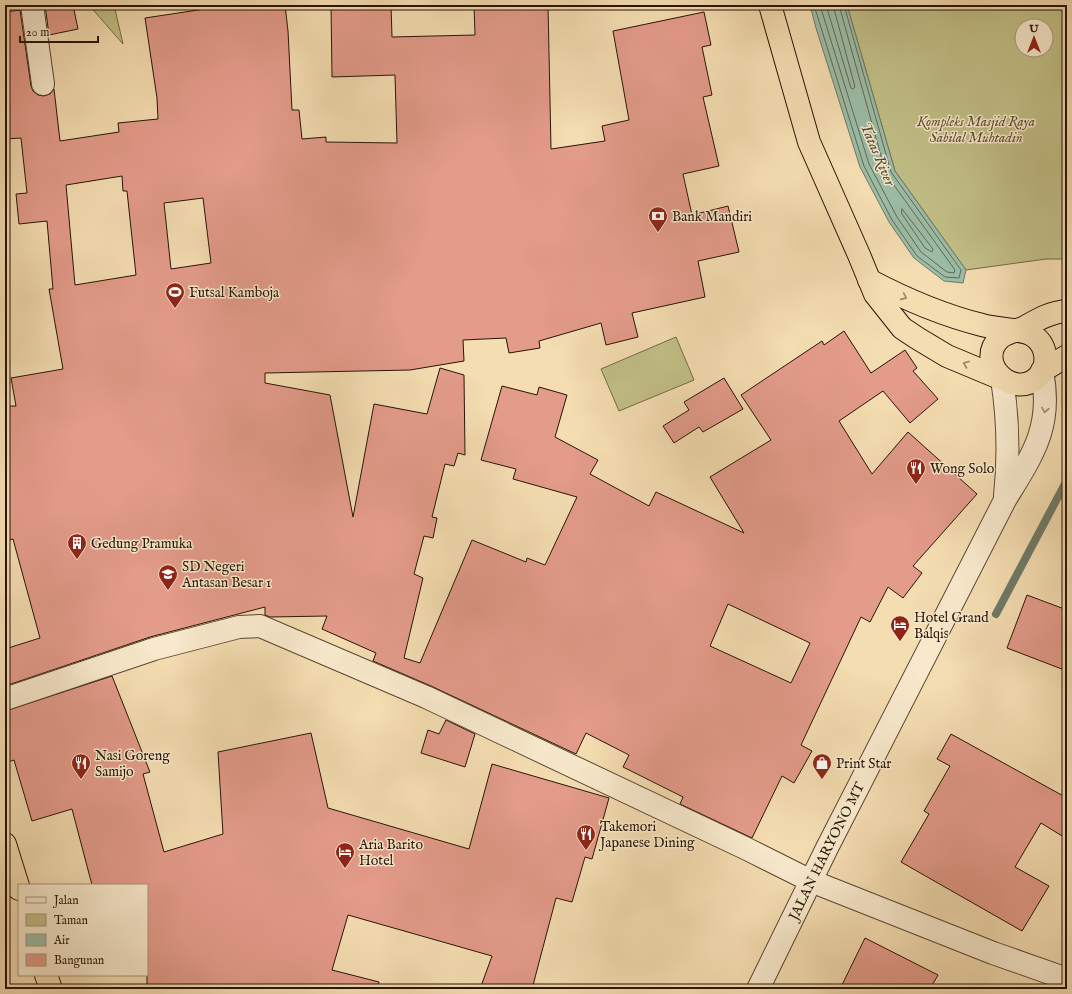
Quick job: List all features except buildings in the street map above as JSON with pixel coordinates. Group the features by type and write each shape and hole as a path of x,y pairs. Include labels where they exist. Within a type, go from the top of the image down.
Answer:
{"highway":[{"path":"770,5 809,142 875,294 902,328 947,356 1016,385 1024,384 1034,379 1042,371 1067,356"},
{"path":"869,280 943,315 983,326 1032,335 1041,344 1045,355 1042,371"},
{"path":"1002,379 992,364 992,355 995,346 1000,339 1008,334 1017,332 1048,314 1067,311"},
{"path":"5,844 18,886"},
{"path":"46,976 50,989"}],"street":[{"path":"32,5 42,84"},
{"name":"JALAN HARYONO MT","path":"758,989 811,881 1005,500 1031,457 1041,434 1047,402 1042,371"},
{"name":"JALAN HARYONO MT","path":"1002,379 1007,420 1007,478 1005,500"},
{"path":"5,699 154,649 239,627 260,626 426,697 747,849 811,881 994,954 1067,979"}],"green space":[{"path":"89,5 114,5 123,44"},
{"name":"Kompleks Masjid Raya Sabilal Muhtadin","path":"847,5 1067,5 1067,259 1046,259 966,270 895,171"},
{"path":"676,337 694,380 619,411 601,369"}],"water":[{"name":"Tatas River","path":"810,5 847,5 895,171 966,270 963,283 944,281 914,258 889,222 860,167"}],"waterway":[{"path":"996,614 1067,480"}],"place":[{"name":"Bank Mandiri","path":"658,233"},
{"name":"Futsal Kamboja","path":"175,309"},
{"name":"Wong Solo","path":"916,485"},
{"name":"Gedung Pramuka","path":"77,560"},
{"name":"SD Negeri Antasan Besar 1","path":"168,591"},
{"name":"Hotel Grand Balqis","path":"900,642"},
{"name":"Nasi Goreng Samijo","path":"81,780"},
{"name":"Print Star","path":"822,780"},
{"name":"Takemori Japanese Dining","path":"586,851"},
{"name":"Aria Barito Hotel","path":"345,869"}]}
